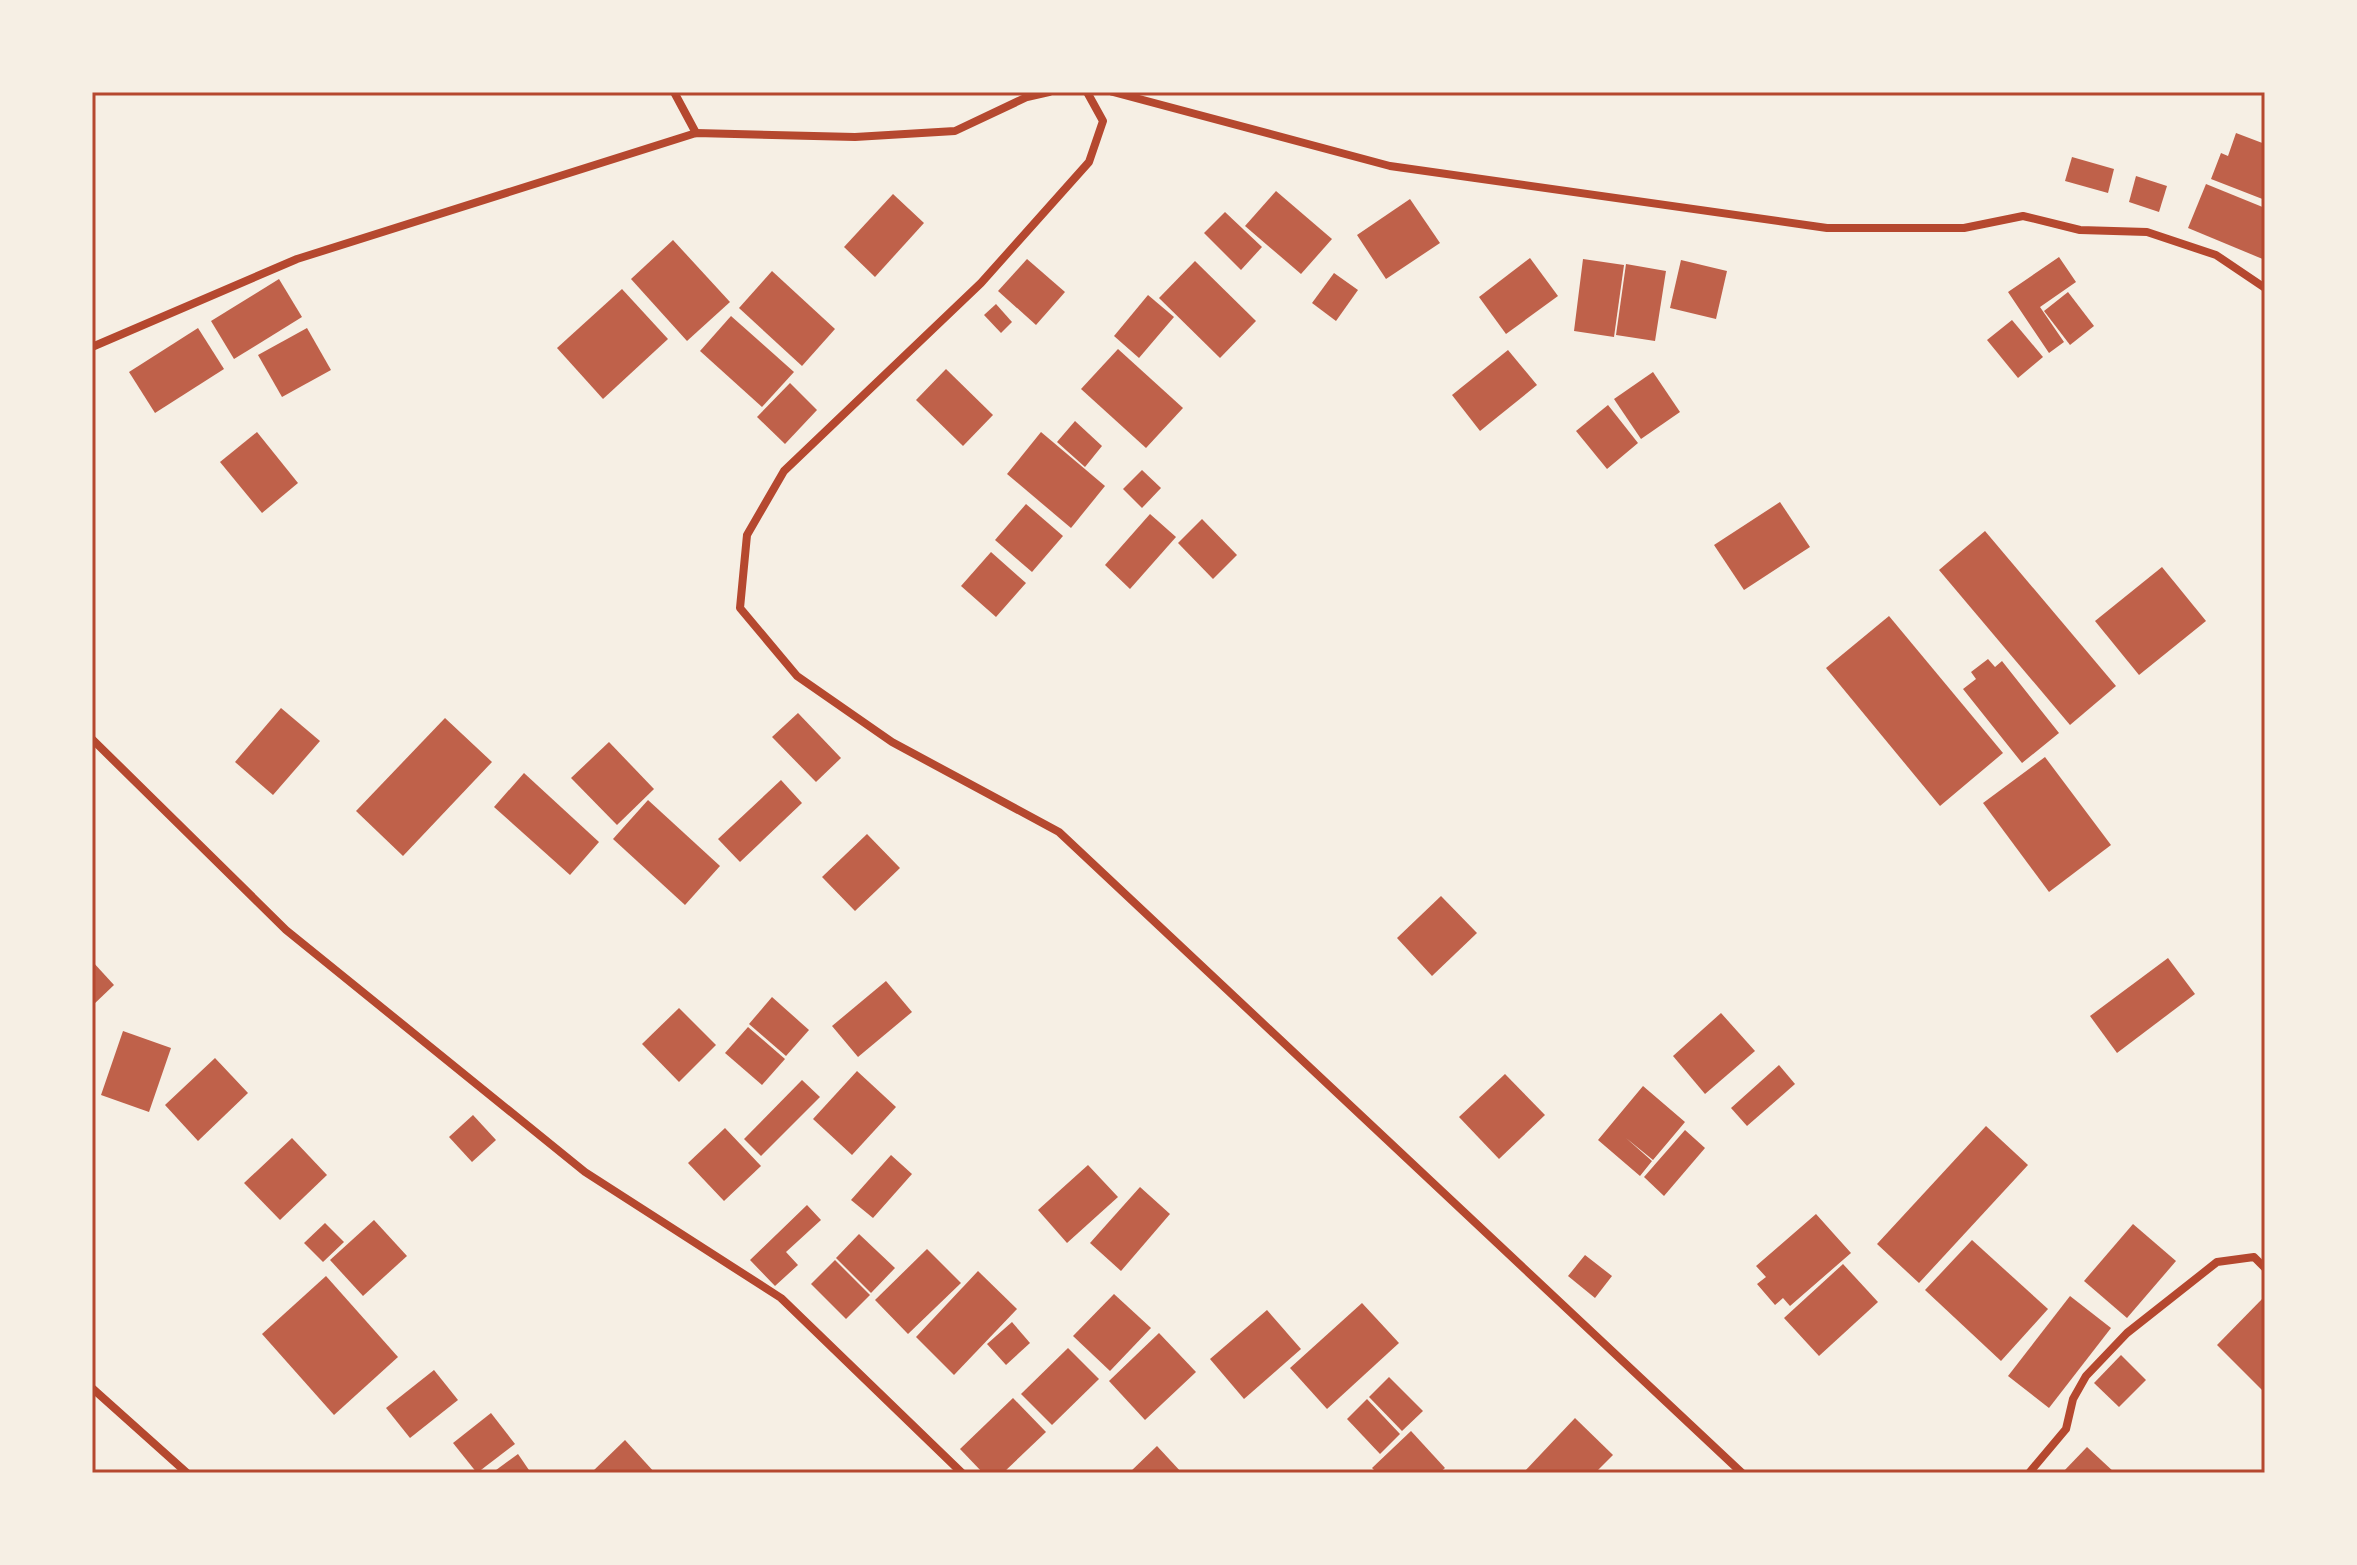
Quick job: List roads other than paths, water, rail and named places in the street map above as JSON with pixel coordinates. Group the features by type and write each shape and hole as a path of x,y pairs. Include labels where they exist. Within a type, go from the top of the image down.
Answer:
{"street":[{"path":"674,92 696,133"},
{"path":"92,347 297,259 696,133 855,137 955,131 1027,97 1049,92"},
{"path":"1087,92 1103,121 1089,162 981,283 784,471 747,535 740,608 797,676 892,742 1059,832 1742,1473"},
{"path":"1113,92 1390,166 1827,228 1964,228 2023,216 2080,230 2147,232 2216,255 2265,288"},
{"path":"92,739 286,930 585,1172 781,1298 962,1473"},
{"path":"2029,1473 2066,1429 2073,1399 2086,1376 2127,1333 2217,1262 2254,1257 2265,1268"},
{"path":"92,1388 187,1473"}]}
